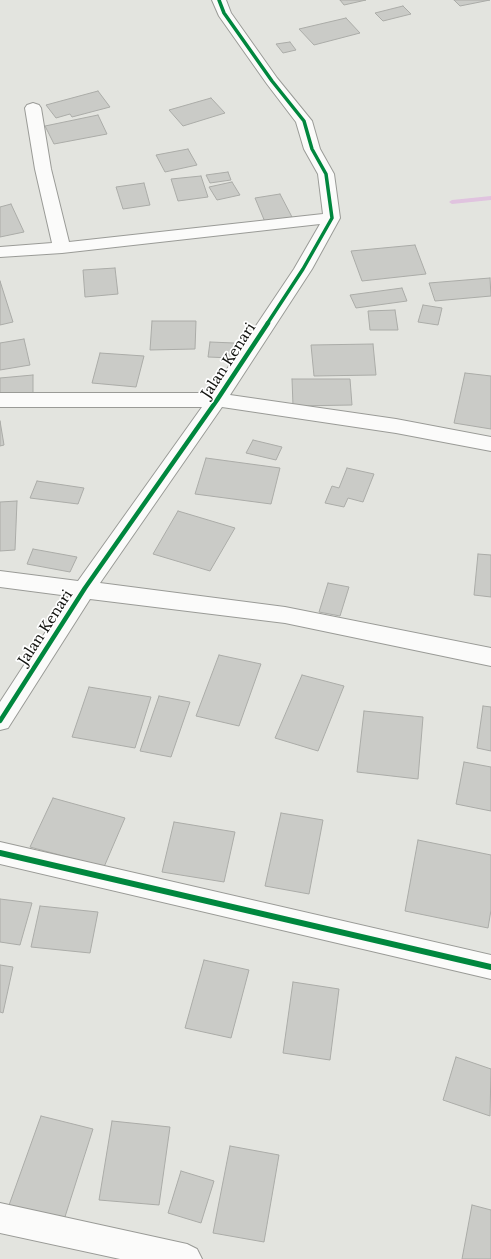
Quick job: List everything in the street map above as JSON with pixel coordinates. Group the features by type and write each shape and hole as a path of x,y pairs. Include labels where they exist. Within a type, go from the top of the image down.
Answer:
{"street":[{"path":"0,252 62,248 332,218 326,174 312,149 304,121 263,69 224,13 219,0"},
{"path":"33,108 43,169 62,248"},
{"name":"Jalan Kenari","path":"0,721 85,588 217,400 303,269 332,218"},
{"path":"0,400 217,400 396,426 491,444"},
{"path":"0,579 85,588 285,615 491,657"},
{"path":"0,854 491,967"},
{"path":"0,1218 187,1259"}],"building":[{"path":"340,0 366,0 344,5"},
{"path":"454,0 490,0 460,6"},
{"path":"403,6 411,14 383,21 375,13"},
{"path":"346,18 360,33 314,45 299,29"},
{"path":"290,42 296,50 283,53 276,44"},
{"path":"98,91 110,107 72,117 70,114 56,118 46,105"},
{"path":"211,98 225,113 183,126 169,110"},
{"path":"98,115 107,134 54,144 45,126"},
{"path":"188,149 197,165 165,172 156,155"},
{"path":"228,172 231,180 210,183 206,175"},
{"path":"201,176 208,197 178,201 171,179"},
{"path":"232,182 240,195 217,200 209,187"},
{"path":"144,183 150,205 123,209 116,187"},
{"path":"280,194 292,217 265,222 255,198"},
{"path":"11,204 24,232 0,237 0,207"},
{"path":"415,245 426,274 362,281 351,251"},
{"path":"115,268 118,294 85,297 83,270"},
{"path":"490,278 491,296 435,301 429,283"},
{"path":"0,281 13,322 0,325"},
{"path":"402,288 407,301 356,308 350,295"},
{"path":"423,305 442,308 438,325 418,322"},
{"path":"395,310 398,330 370,330 368,311"},
{"path":"152,321 196,321 195,349 150,350"},
{"path":"24,339 30,365 0,370 0,343"},
{"path":"210,342 234,343 232,358 208,357"},
{"path":"373,344 376,375 314,376 311,345"},
{"path":"100,353 144,356 136,387 92,383"},
{"path":"465,373 491,376 491,429 454,423"},
{"path":"33,375 33,394 0,396 0,378"},
{"path":"292,379 350,379 352,405 293,406"},
{"path":"0,421 4,445 0,446"},
{"path":"253,440 282,447 276,460 246,453"},
{"path":"206,458 280,468 271,504 195,494"},
{"path":"347,468 374,474 363,502 348,498 344,507 325,503 332,486 339,488"},
{"path":"37,481 84,488 78,504 30,498"},
{"path":"17,501 15,550 0,551 0,502"},
{"path":"178,511 235,528 210,571 153,554"},
{"path":"33,549 77,557 70,572 27,564"},
{"path":"478,554 491,555 491,597 474,595"},
{"path":"328,583 349,587 340,616 319,612"},
{"path":"219,655 261,664 239,726 196,716"},
{"path":"302,675 344,686 318,751 275,738"},
{"path":"89,687 151,697 135,748 72,737"},
{"path":"159,696 190,702 171,757 140,751"},
{"path":"483,706 491,707 491,751 477,748"},
{"path":"364,711 423,717 418,779 357,772"},
{"path":"464,762 491,767 491,811 456,804"},
{"path":"53,798 125,818 104,867 30,847"},
{"path":"281,813 323,820 309,894 265,886"},
{"path":"174,822 235,832 224,882 162,872"},
{"path":"418,840 491,855 491,910 488,928 405,911"},
{"path":"0,899 32,903 20,945 0,942"},
{"path":"40,906 98,912 90,953 31,947"},
{"path":"204,960 249,970 231,1038 185,1028"},
{"path":"0,965 13,967 3,1013 0,1012"},
{"path":"293,982 339,989 330,1060 283,1053"},
{"path":"456,1057 491,1069 490,1116 443,1100"},
{"path":"41,1116 93,1129 63,1223 8,1208"},
{"path":"112,1121 170,1127 159,1205 99,1200"},
{"path":"230,1146 279,1155 264,1242 213,1233"},
{"path":"181,1171 214,1181 201,1223 168,1213"},
{"path":"472,1205 491,1210 491,1259 462,1259"}],"waterway":[{"path":"452,202 491,198"}],"cycle path":[{"path":"0,721 85,588 217,400 303,269 332,218 326,174 312,149 304,121 272,81 224,13 219,0"},
{"path":"0,853 491,967"}]}
